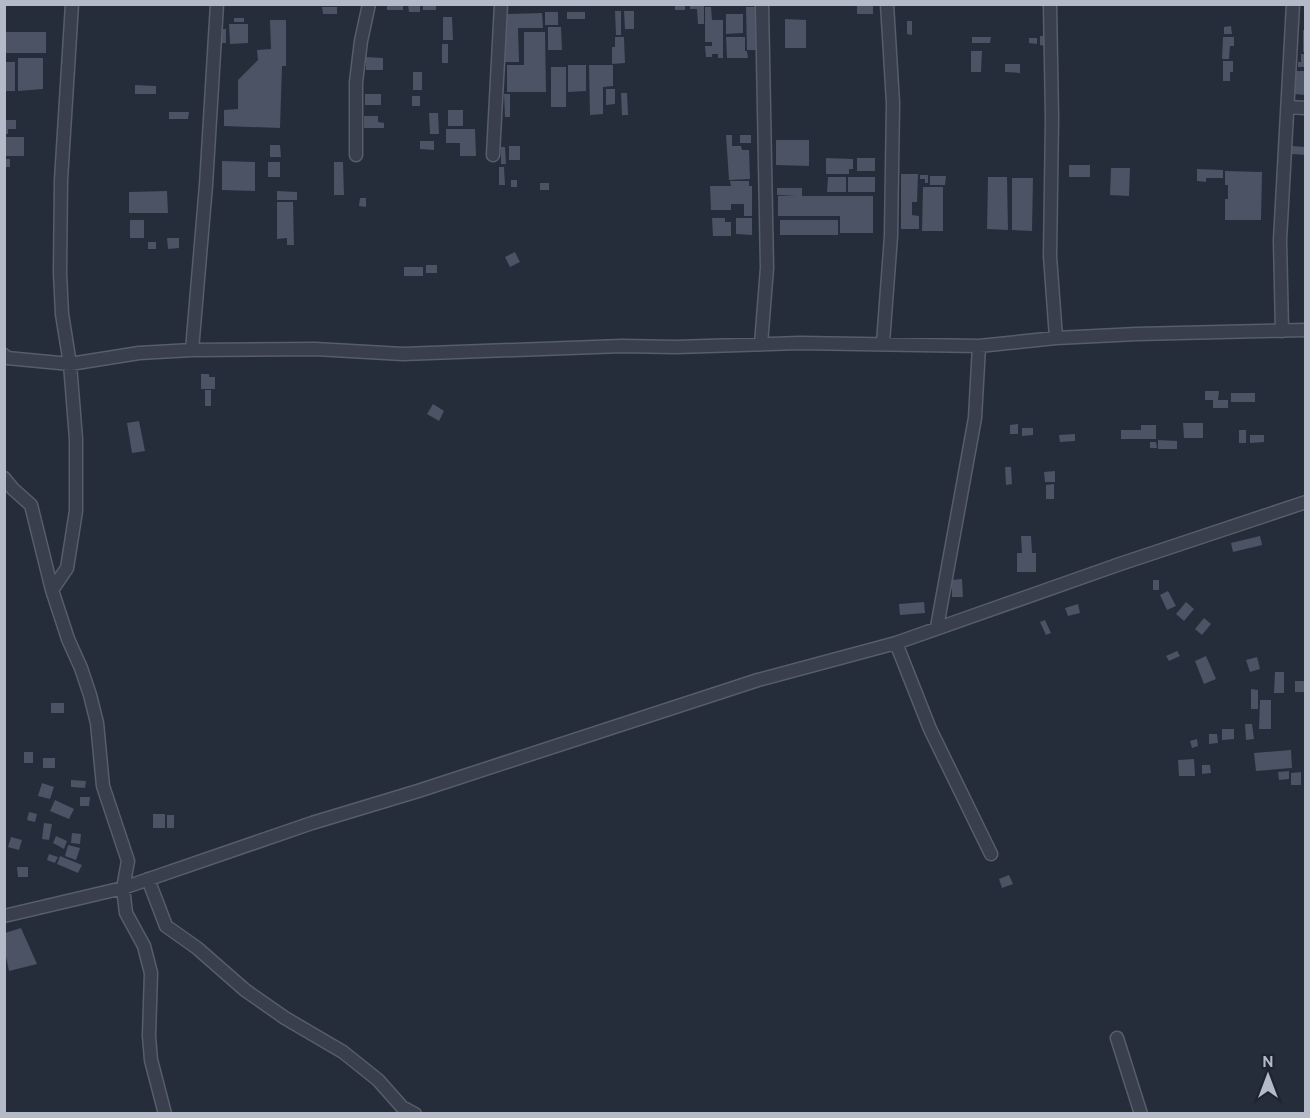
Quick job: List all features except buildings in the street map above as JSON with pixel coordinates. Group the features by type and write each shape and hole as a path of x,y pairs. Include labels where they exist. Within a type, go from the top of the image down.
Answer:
{"street":[{"path":"52,590 68,568 76,511 76,439 62,314 60,273 61,180 72,4"},
{"path":"192,350 206,185 217,4"},
{"path":"356,155 356,82 361,41 369,4"},
{"path":"493,155 501,4"},
{"path":"761,344 767,268 762,4"},
{"path":"883,343 891,236 892,103 887,4"},
{"path":"1050,4 1052,118 1050,256 1056,338"},
{"path":"1282,331 1280,240 1293,4"},
{"path":"1288,107 1305,108"},
{"path":"4,355 7,358 69,364 139,353 192,350 315,349 402,354 761,344 883,343 979,346 1056,338 1305,330"},
{"path":"937,627 975,418 979,346"},
{"path":"4,478 31,505 52,590 68,639 81,668 97,723 103,786 128,861 123,888 126,913 144,946 151,973 149,1036 151,1060 165,1113"},
{"path":"4,916 123,888 312,824 418,792 758,680 896,643 1305,502"},
{"path":"896,643 930,729 991,854"},
{"path":"148,879 166,926 197,948 245,990 285,1018 343,1052 378,1080 402,1107 415,1113"},
{"path":"1117,1038 1141,1113"}]}
